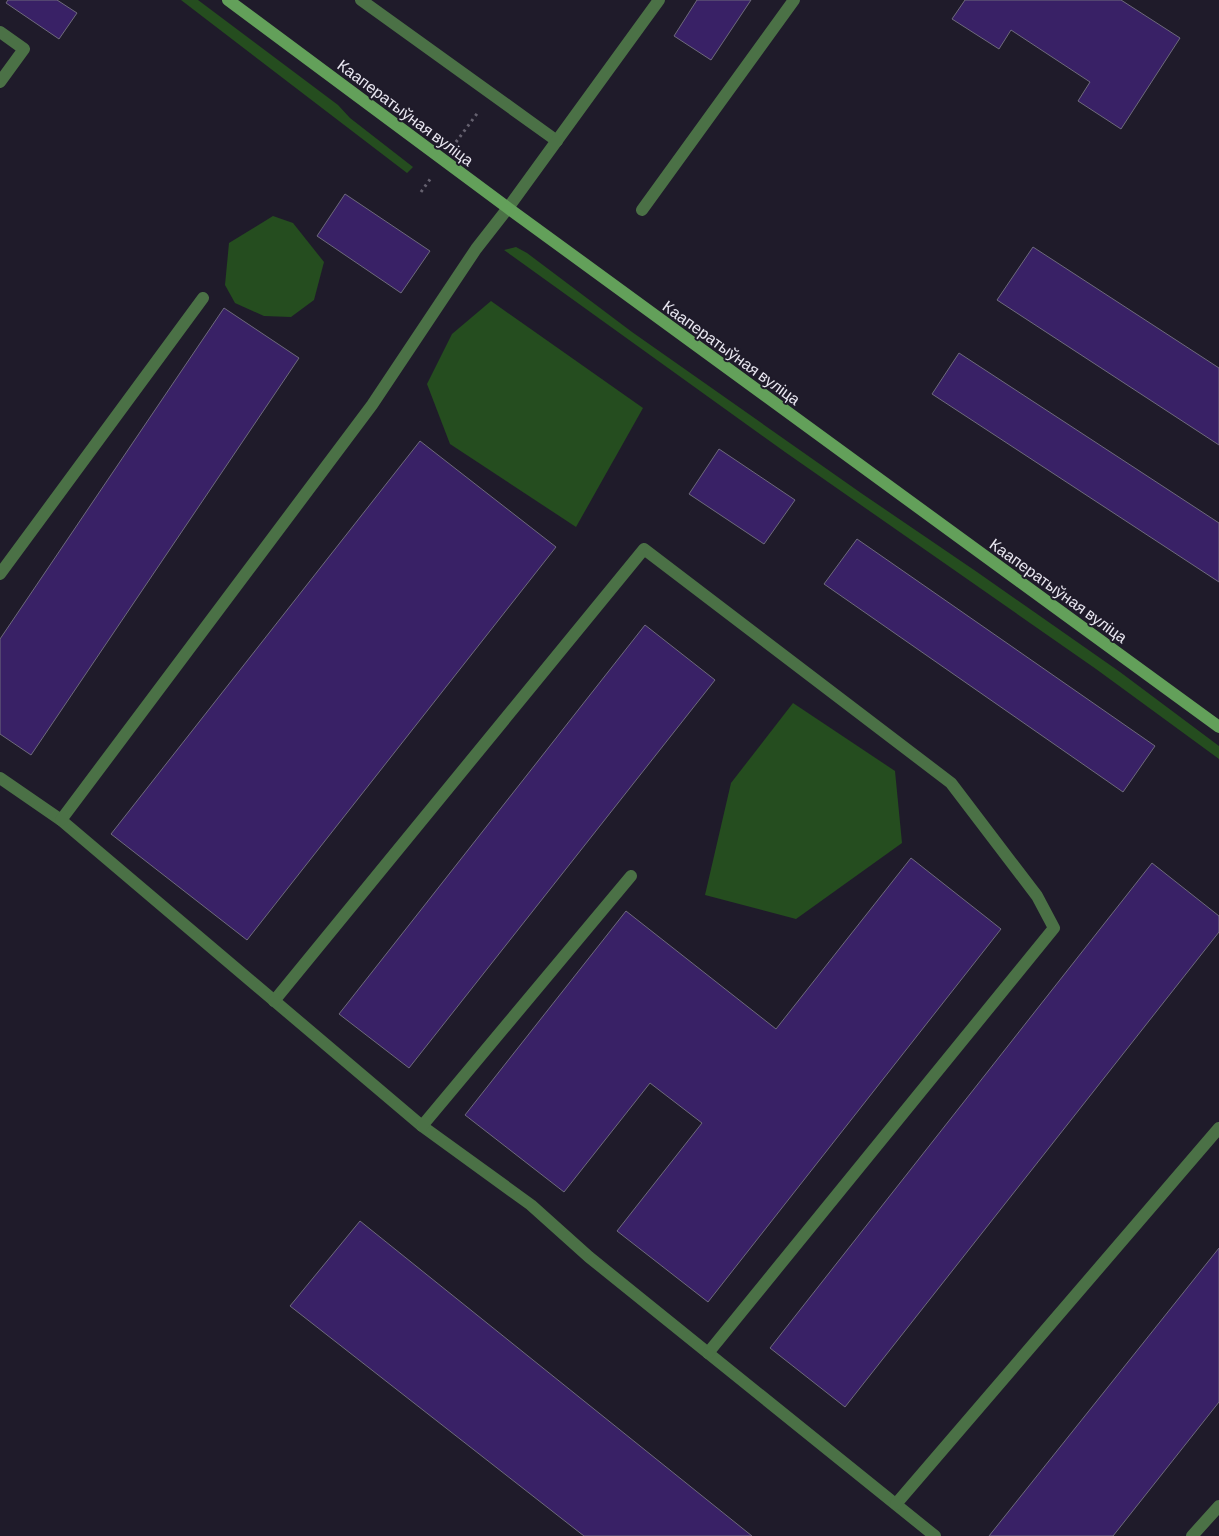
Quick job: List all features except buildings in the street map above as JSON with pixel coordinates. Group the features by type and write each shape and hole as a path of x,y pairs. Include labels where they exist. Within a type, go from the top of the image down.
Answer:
{"main road":[{"name":"Кааператыўная вуліца","path":"228,0 508,208 1219,727"}],"street":[{"path":"361,0 557,141"},
{"path":"61,820 372,405 476,249 508,208 659,0"},
{"path":"642,210 794,0"},
{"path":"0,32 24,49 0,82"},
{"path":"0,574 203,298"},
{"path":"274,1001 644,549 951,783 1037,896 1054,928 708,1353"},
{"path":"0,778 61,820 422,1126 532,1205 589,1257 935,1536"},
{"path":"422,1126 630,876"},
{"path":"896,1504 1219,1128"},
{"path":"1192,1536 1219,1506"}],"green space":[{"path":"181,0 198,0 338,105 350,118 413,167 407,173"},
{"path":"273,216 293,223 324,262 314,300 291,317 264,316 235,303 225,285 229,243"},
{"path":"516,247 527,253 632,332 1120,672 1219,746 1219,759 1096,669 785,452 504,250"},
{"path":"491,301 643,408 576,527 450,444 427,384 452,334"},
{"path":"793,703 895,771 902,843 796,919 705,895 731,783"}]}
